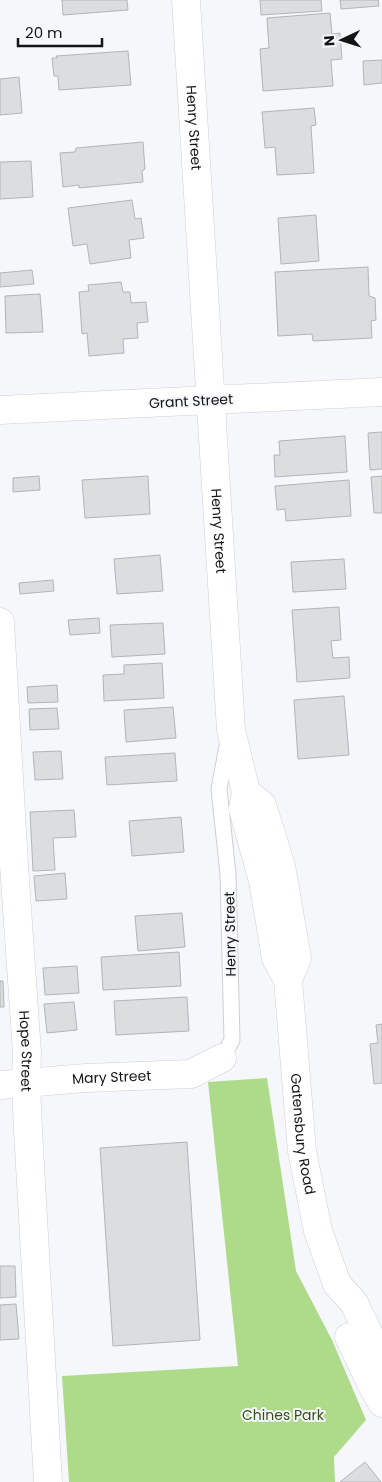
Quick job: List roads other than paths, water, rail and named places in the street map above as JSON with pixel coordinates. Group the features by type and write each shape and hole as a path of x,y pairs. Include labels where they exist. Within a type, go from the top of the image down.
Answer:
{"street":[{"name":"Henry Street","path":"186,0 227,698 231,730"},
{"name":"Grant Street","path":"0,410 382,392"},
{"name":"Hope Street","path":"0,622 13,855 27,1053 13,1084 48,1482"},
{"name":"Gatensbury Road","path":"231,730 246,792 262,805 281,866 297,958 288,980 302,1151 318,1231 337,1284 354,1304 382,1362"},
{"name":"Mary Street","path":"13,1084 86,1078 191,1074 222,1058"},
{"name":"Gatensbury Road","path":"337,1284 336,1310 382,1403"}],"lane":[{"name":"Henry Street","path":"222,1058 232,1040 228,874 219,789 231,730"}],"park label":[{"name":"Chines Park","path":"283,1415"}]}
